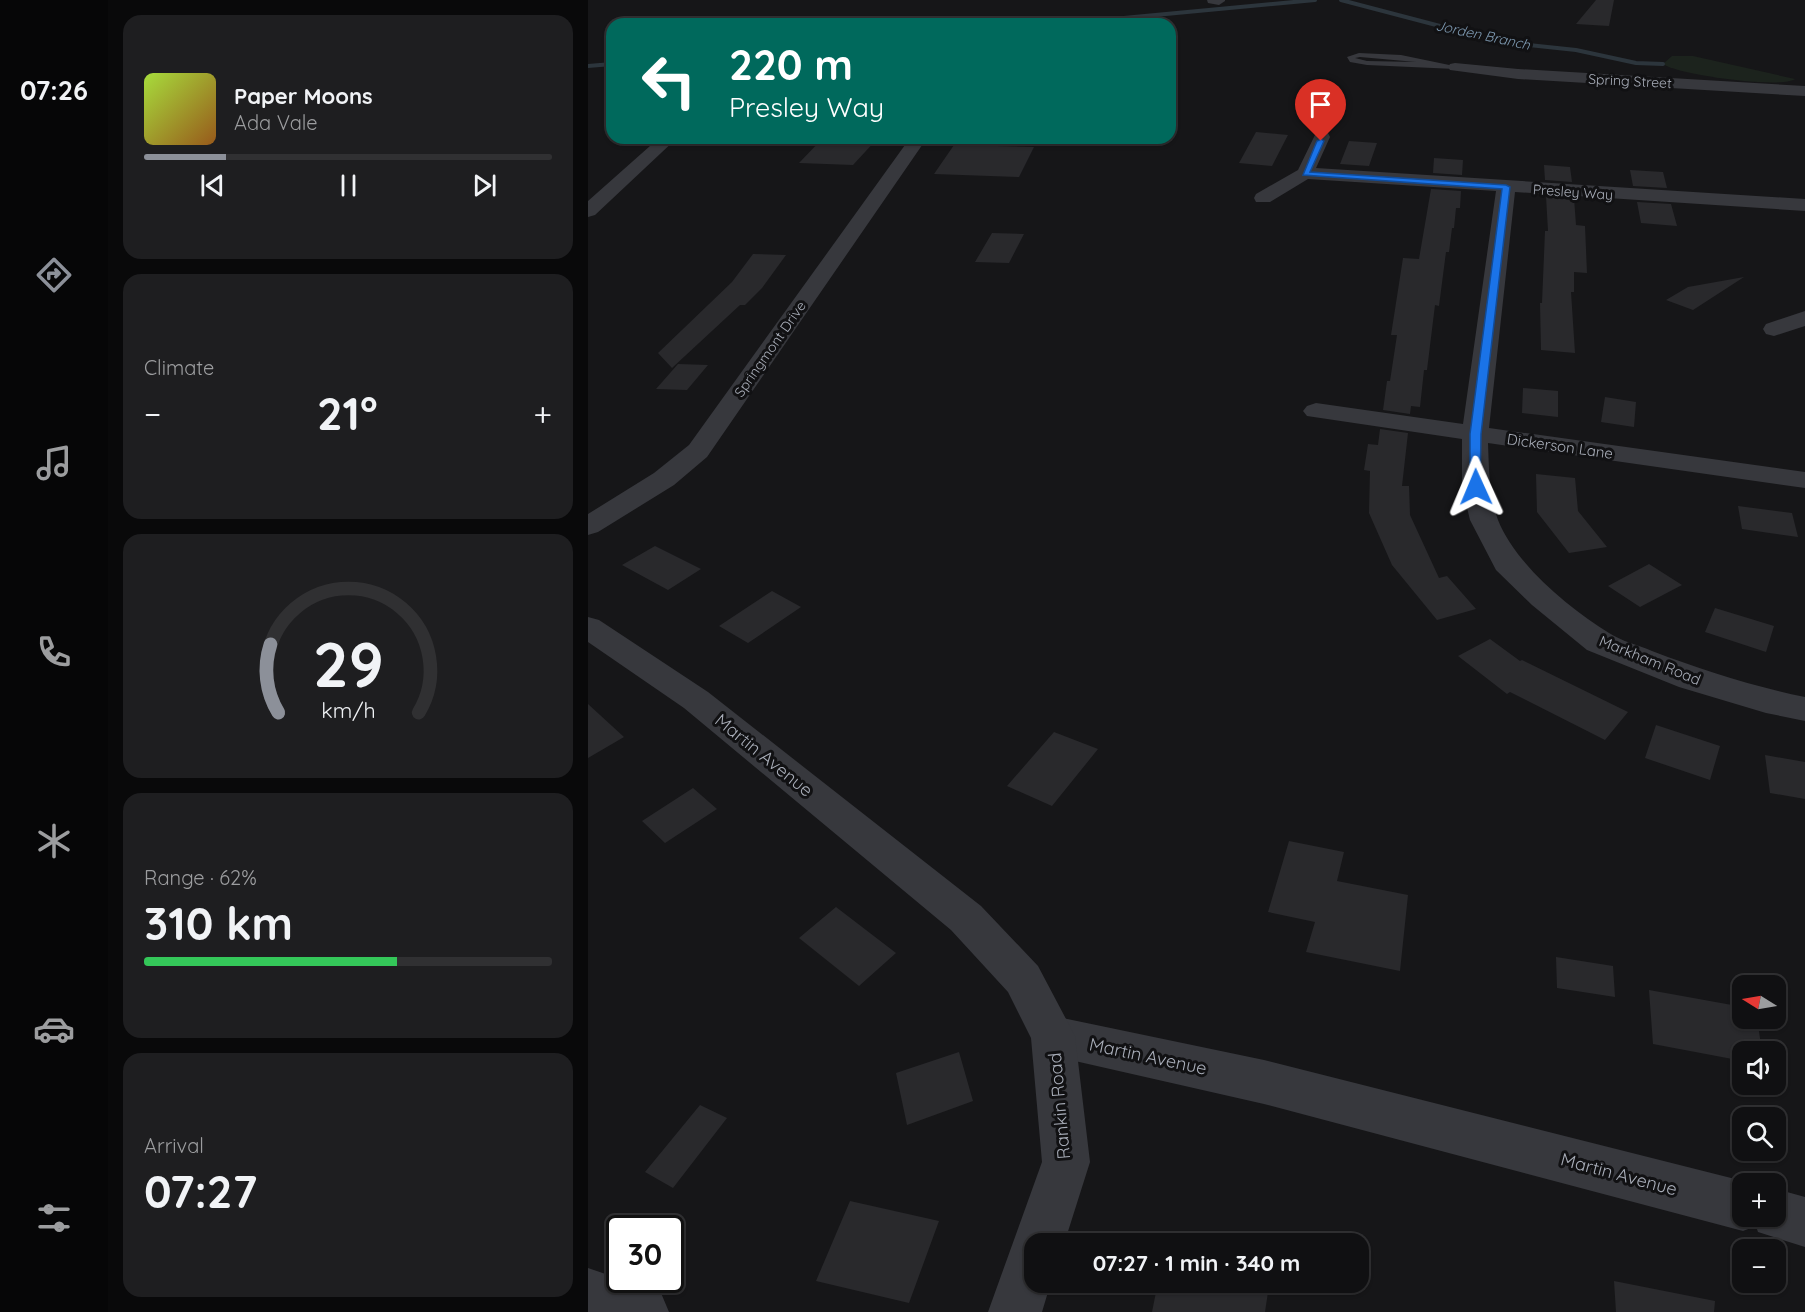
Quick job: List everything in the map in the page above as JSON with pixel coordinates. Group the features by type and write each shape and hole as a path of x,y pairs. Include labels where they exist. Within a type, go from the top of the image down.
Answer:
{"street":[{"name":"Spring Street","path":"1449,66 1526,75 1805,91"},
{"path":"1263,198 1305,174 1322,137"},
{"path":"588,211 662,144"},
{"name":"Springmont Drive","path":"588,526 664,479 698,451 915,144"},
{"name":"Presley Way","path":"1305,174 1795,206"},
{"name":"Markham Road","path":"1506,187 1475,434 1476,487 1484,520 1507,563 1543,598 1599,642 1690,679 1805,710"},
{"path":"1795,206 1805,223"},
{"path":"1774,329 1805,318"},
{"name":"Dickerson Lane","path":"1316,411 1805,480"},
{"name":"Martin Avenue","path":"588,627 696,700 966,918 1023,979 1053,1036 1264,1082 1732,1203"},
{"name":"Rankin Road","path":"1042,1233 1066,1162 1053,1036"},
{"path":"1786,1217 1805,1222"},
{"path":"1015,1312 1024,1286"},
{"path":"588,1294 642,1312"}],"lane":[{"path":"1358,54 1373,54 1449,66 1366,63 1353,60 1351,57 1358,54"}],"shaded area":[{"path":"1672,56 1693,56 1795,79 1786,82 1751,82 1708,76 1663,64"}],"building":[{"path":"1596,0 1614,0 1609,26 1576,24"},
{"path":"1256,132 1288,135 1272,166 1239,163"},
{"path":"1349,141 1377,143 1369,166 1340,164"},
{"path":"817,144 872,144 853,165 799,163"},
{"path":"954,145 1034,147 1019,177 934,174"},
{"path":"1434,158 1463,160 1462,175 1433,173"},
{"path":"1544,165 1570,167 1572,182 1545,180"},
{"path":"1630,170 1663,172 1667,188 1633,186"},
{"path":"1431,189 1461,191 1460,208 1456,208 1449,252 1446,252 1439,306 1435,305 1420,407 1411,406 1410,414 1383,410 1397,335 1391,335 1403,258 1419,259"},
{"path":"1546,196 1574,198 1576,225 1585,226 1587,273 1574,272 1574,292 1571,292 1575,353 1541,350 1540,303 1542,303 1545,231 1548,231"},
{"path":"1637,202 1671,204 1677,226 1641,223"},
{"path":"992,233 1024,234 1009,263 975,262"},
{"path":"753,254 786,255 762,288 745,305 740,305 672,368 658,353 732,282"},
{"path":"1744,277 1693,310 1666,300 1688,287"},
{"path":"678,364 708,365 687,390 656,389"},
{"path":"1523,388 1558,391 1558,417 1522,413"},
{"path":"1605,397 1636,402 1634,427 1601,422"},
{"path":"1380,429 1408,433 1402,486 1409,486 1410,515 1439,578 1447,576 1476,609 1437,620 1392,565 1369,513 1370,471 1364,470 1368,444 1378,445"},
{"path":"1536,474 1575,478 1578,511 1607,547 1569,553 1537,512"},
{"path":"1738,506 1792,513 1798,537 1742,529"},
{"path":"655,546 701,569 668,590 622,565"},
{"path":"1649,564 1682,585 1640,607 1608,586"},
{"path":"772,591 801,607 748,643 719,626"},
{"path":"1715,608 1774,626 1766,652 1705,632"},
{"path":"1490,639 1520,661 1628,712 1605,740 1510,692 1507,694 1458,656"},
{"path":"588,704 624,737 588,758"},
{"path":"1656,725 1720,746 1710,780 1645,758"},
{"path":"1054,732 1098,749 1052,806 1007,786"},
{"path":"1765,755 1805,762 1805,799 1770,793"},
{"path":"693,788 717,809 665,843 642,821"},
{"path":"1289,841 1344,852 1337,881 1408,895 1400,971 1306,952 1315,922 1268,912"},
{"path":"836,907 896,953 859,986 799,938"},
{"path":"1556,957 1613,966 1615,997 1557,988"},
{"path":"1649,990 1732,1005 1732,1029 1759,1029 1760,1041 1732,1041 1732,1059 1653,1044"},
{"path":"959,1052 973,1101 907,1125 896,1073"},
{"path":"700,1105 727,1118 673,1188 645,1172"},
{"path":"850,1201 939,1221 909,1303 816,1281"},
{"path":"1614,1281 1715,1301 1714,1312 1616,1312"},
{"path":"1156,1293 1268,1293 1265,1312 1152,1312"}],"waterway":[{"path":"1124,18 1315,0"},
{"name":"Jorden Branch","path":"1341,0 1501,42 1576,50 1636,63 1663,64"},
{"path":"588,66 606,64"}],"route":[{"path":"1321,141 1305,174 1506,187 1475,434 1476,487"}]}
